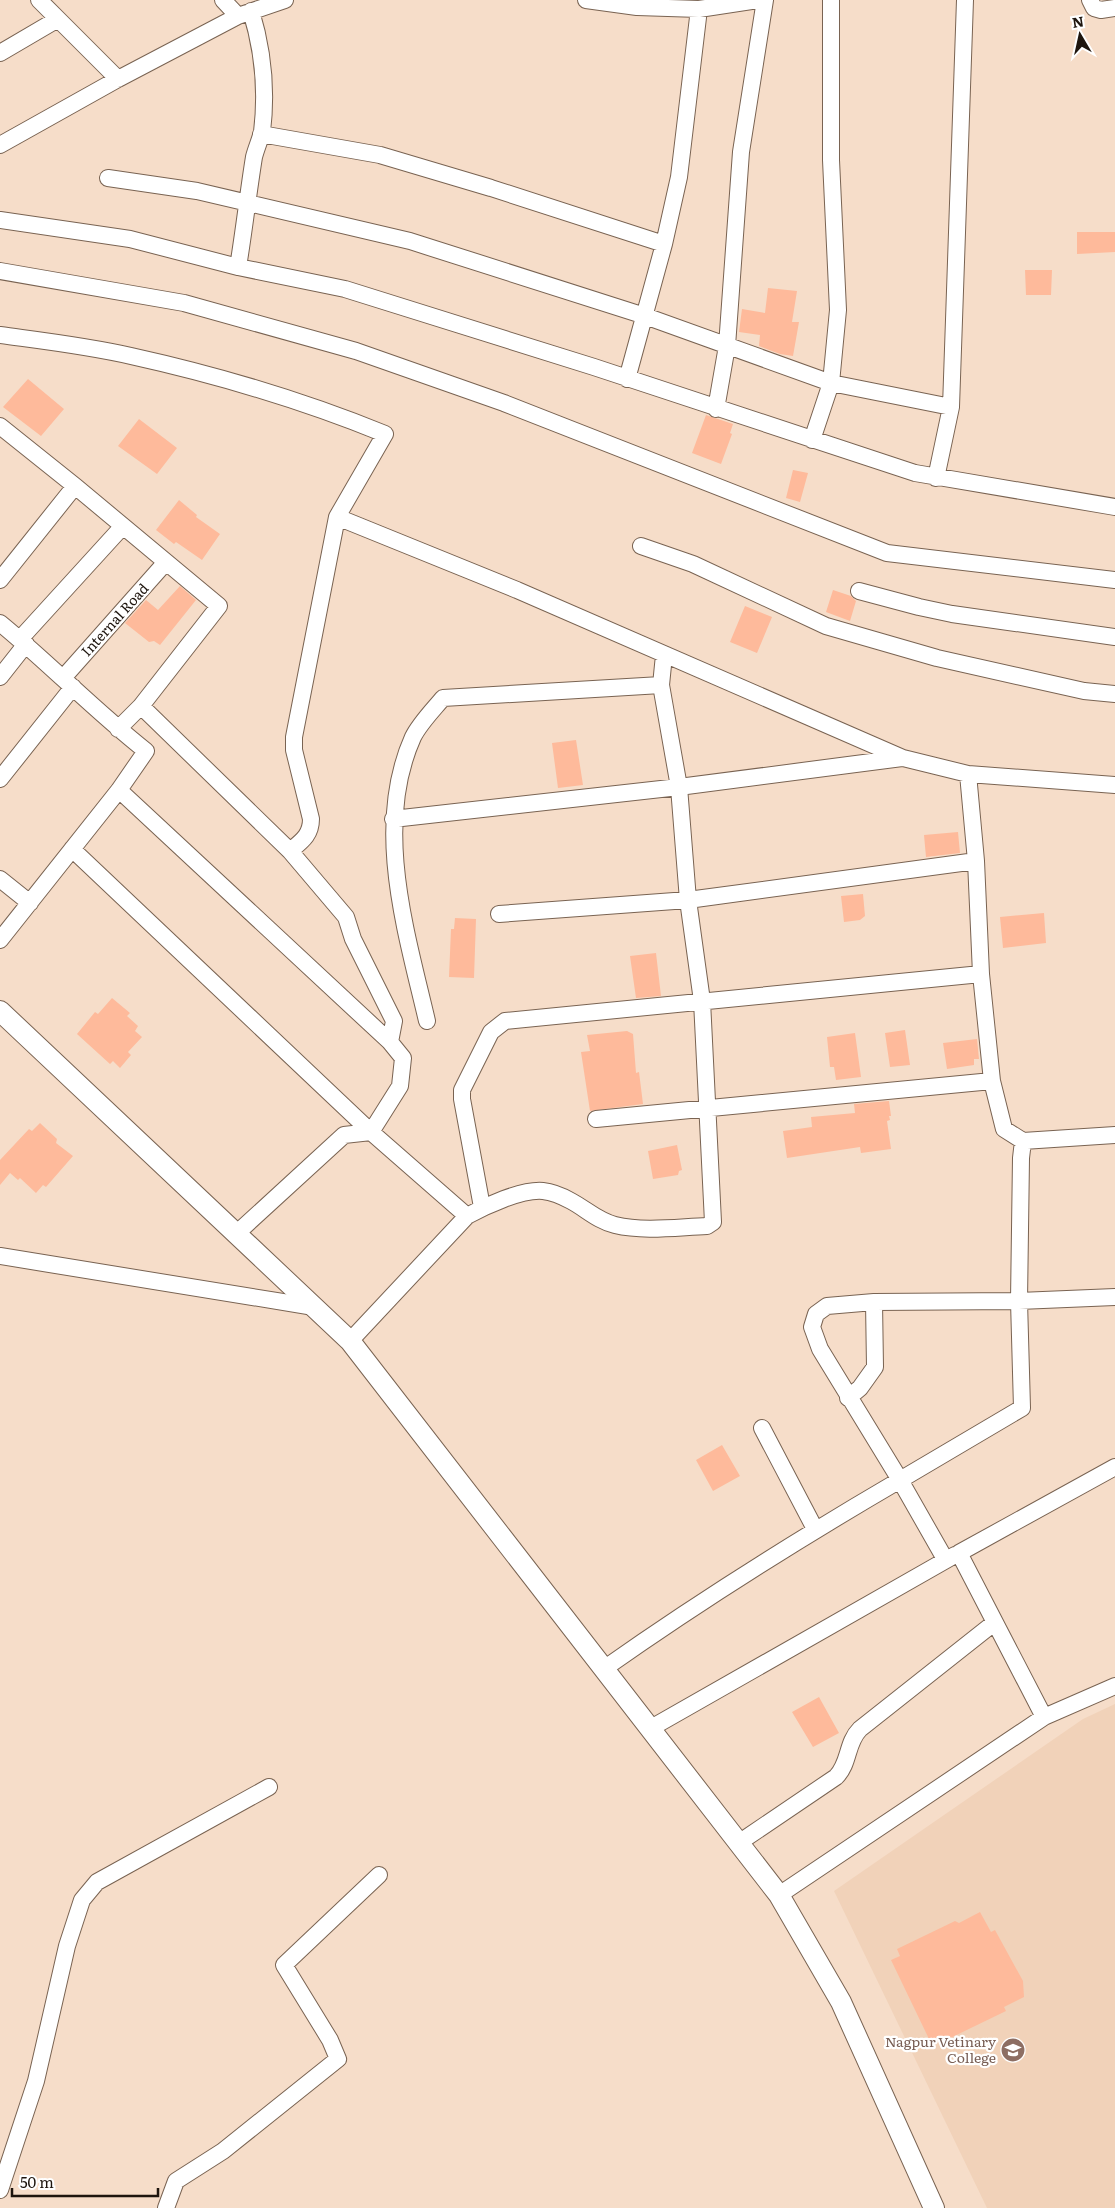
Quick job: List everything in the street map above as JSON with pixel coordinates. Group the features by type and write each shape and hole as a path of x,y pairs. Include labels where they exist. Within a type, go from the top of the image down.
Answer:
{"street":[{"path":"39,0 118,79"},
{"path":"223,0 245,14 258,35 264,74 261,134 255,156 238,267"},
{"path":"0,145 118,79 245,14 285,0"},
{"path":"586,0 637,7 699,9 758,0"},
{"path":"716,408 727,346 741,152 765,0"},
{"path":"812,440 831,382 838,310 832,160 831,0"},
{"path":"936,478 951,407 965,0"},
{"path":"1090,0 1094,8 1101,10 1115,8"},
{"path":"627,378 664,244 679,177 699,9"},
{"path":"0,53 58,19"},
{"path":"261,134 380,155 500,190 664,244"},
{"path":"108,178 197,191 410,241 645,316 831,382 951,407"},
{"path":"0,220 130,239 238,267 345,290 627,378 915,473 1115,507"},
{"path":"0,271 184,304 356,351 504,403 887,553 1115,580"},
{"path":"0,335 131,355 218,378 325,410 385,434 337,517 294,737 294,750 311,818 311,829 307,837 290,851"},
{"path":"0,426 219,606 141,706 118,729"},
{"path":"0,580 75,486"},
{"path":"337,517 517,590 903,758 968,774 1115,785"},
{"path":"0,677 23,641 123,526"},
{"path":"642,546 693,564 826,626 937,658 1084,691 1115,694"},
{"name":"Internal Road","path":"68,682 166,562"},
{"path":"859,590 919,608 1115,637"},
{"path":"0,623 23,641 118,729 146,750 119,790 0,940"},
{"path":"350,1341 467,1216 482,1207 530,1192 541,1191 556,1194 603,1221 617,1226 645,1228 707,1226 713,1222 702,1001 688,900 679,787 661,685 664,655"},
{"path":"0,779 68,682"},
{"path":"427,1021 404,922 393,819 402,770 414,736 442,698 661,685"},
{"path":"141,706 290,851 346,917 353,939 394,1022 390,1042"},
{"path":"393,819 679,787 903,758"},
{"path":"968,774 976,861 981,974 992,1081 1004,1129 1023,1141 1115,1135"},
{"path":"119,790 390,1042 403,1058 400,1086 371,1132"},
{"path":"72,849 371,1132 467,1216"},
{"path":"500,914 688,900 976,861"},
{"path":"0,879 30,903"},
{"path":"482,1207 462,1099 462,1090 491,1032 505,1021 981,974"},
{"path":"0,1011 350,1341 740,1842 779,1895 841,2002 934,2208"},
{"path":"596,1119 992,1081"},
{"path":"236,1234 344,1135 371,1132"},
{"path":"605,1668 683,1613 816,1529 1022,1408 1020,1301 1021,1158 1023,1141"},
{"path":"0,1256 314,1307"},
{"path":"1044,1717 994,1623 848,1398 820,1349 812,1327 816,1314 827,1306 874,1302 1020,1301 1115,1297"},
{"path":"848,1398 860,1388 875,1367 874,1302"},
{"path":"762,1428 816,1529"},
{"path":"651,1728 952,1556 1115,1467"},
{"path":"740,1842 836,1777 843,1770 853,1735 994,1623"},
{"path":"779,1895 1044,1717 1115,1686"},
{"path":"0,2190 36,2082 68,1946 82,1900 98,1882 269,1787"},
{"path":"166,2208 176,2181 223,2151 338,2059 330,2040 284,1965 378,1875"}],"shaded area":[{"name":"Nagpur Vetinary College","path":"1115,1704 1115,2208 987,2208 834,1891 1083,1719"}],"building":[{"path":"1077,232 1115,232 1115,252 1077,254"},
{"path":"1025,270 1052,270 1051,295 1026,295"},
{"path":"768,288 797,291 792,322 799,322 793,356 780,354 759,346 760,335 739,332 742,309 765,313"},
{"path":"28,379 64,409 41,436 3,407"},
{"path":"706,415 733,424 730,433 732,434 721,464 692,453"},
{"path":"139,419 177,448 157,474 118,446"},
{"path":"793,470 808,473 800,502 786,498"},
{"path":"179,500 197,515 196,517 220,534 202,560 176,542 174,544 156,530"},
{"path":"180,586 196,600 160,645 154,641 149,642 125,623 146,600 158,610"},
{"path":"833,590 851,596 856,601 850,621 826,612"},
{"path":"745,606 772,617 757,653 730,642"},
{"path":"576,740 583,785 558,788 552,743"},
{"path":"958,832 960,853 926,857 924,835"},
{"path":"863,894 865,916 860,920 844,922 841,896"},
{"path":"1044,913 1046,943 1003,948 1000,917"},
{"path":"455,918 476,919 474,978 449,977 451,929 454,929"},
{"path":"656,953 661,996 636,998 630,956"},
{"path":"112,998 130,1013 127,1016 138,1026 135,1031 142,1037 128,1052 131,1055 120,1068 113,1061 110,1064 77,1034 95,1012 98,1014"},
{"path":"905,1030 910,1065 890,1067 885,1033"},
{"path":"627,1031 633,1034 636,1073 639,1072 643,1104 590,1111 581,1052 590,1051 587,1035"},
{"path":"855,1033 861,1077 836,1080 834,1067 830,1067 827,1037"},
{"path":"977,1039 979,1059 974,1059 974,1065 947,1069 943,1043"},
{"path":"889,1101 891,1116 889,1116 890,1120 887,1121 891,1149 861,1153 860,1147 787,1158 783,1131 812,1127 811,1117 855,1113 854,1104"},
{"path":"40,1123 57,1139 56,1143 73,1156 46,1187 43,1185 36,1193 20,1178 18,1180 10,1173 0,1185 0,1160 29,1129 32,1131"},
{"path":"677,1145 682,1170 679,1171 678,1175 653,1179 648,1151"},
{"path":"722,1445 740,1476 713,1491 696,1460"},
{"path":"819,1697 839,1733 813,1747 792,1712"},
{"path":"980,1912 991,1932 995,1930 1023,1981 1024,1997 1004,2007 1006,2011 942,2042 939,2036 930,2041 891,1960 900,1956 897,1949 955,1921 959,1923"}],"place":[{"name":"Nagpur Vetinary College","path":"1013,2050"}]}
